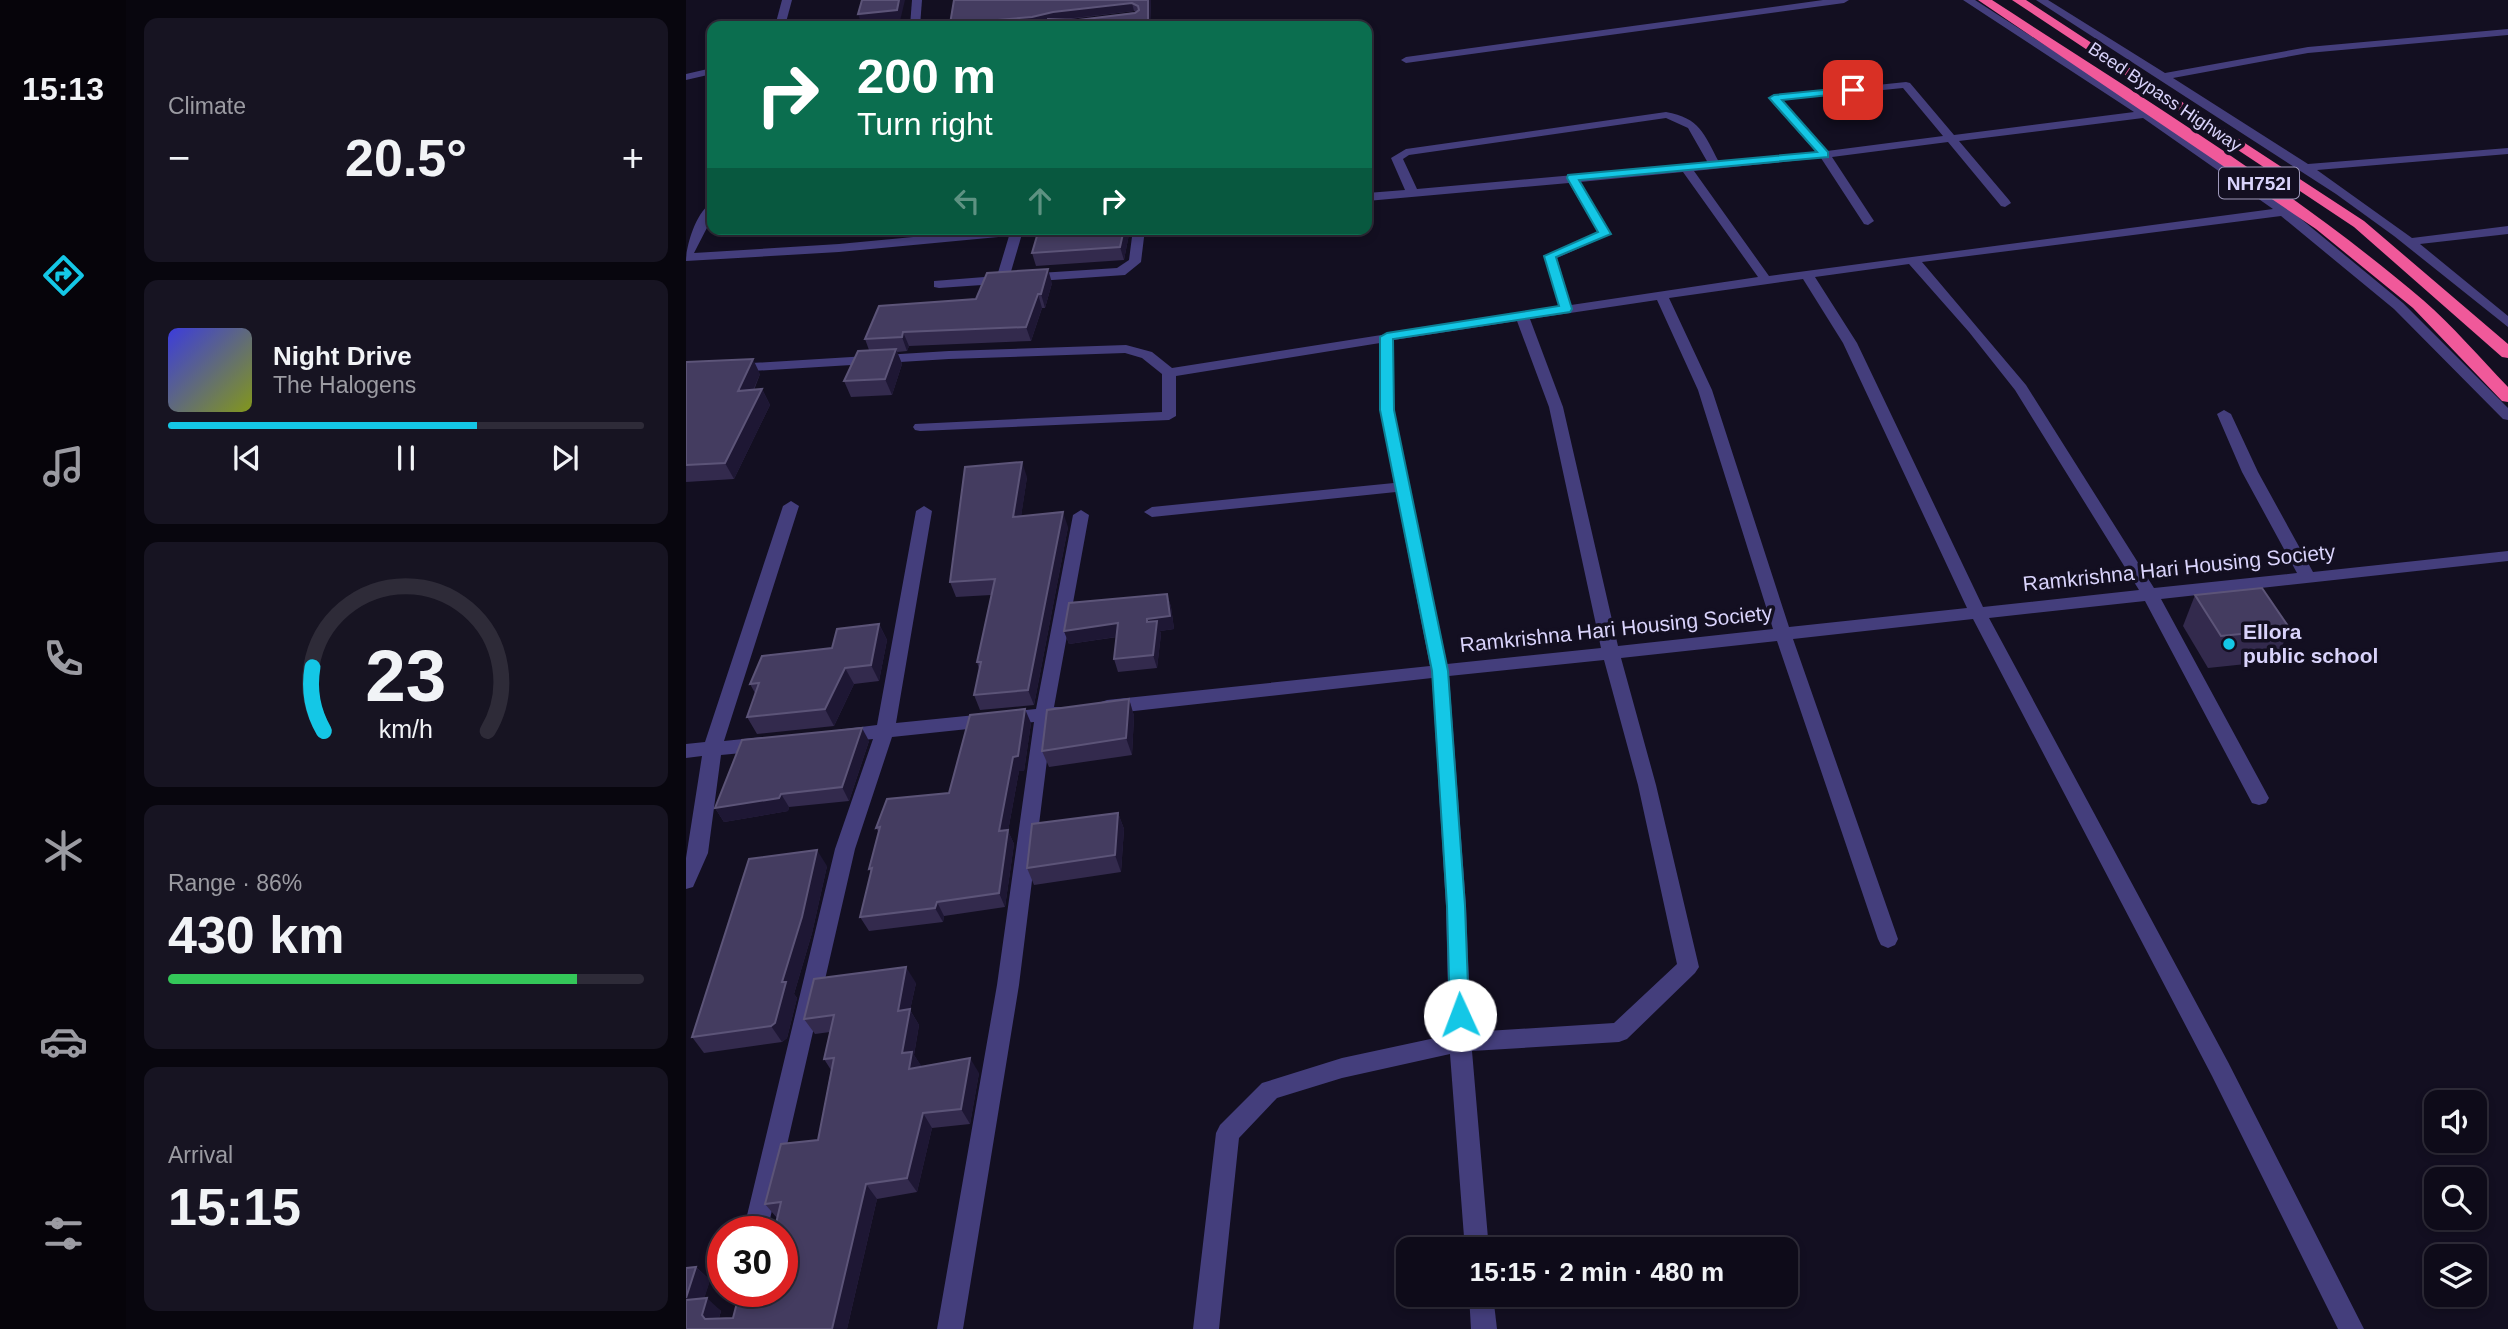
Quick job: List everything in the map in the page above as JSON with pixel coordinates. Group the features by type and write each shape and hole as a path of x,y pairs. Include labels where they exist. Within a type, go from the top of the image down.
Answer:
{"highway":[{"name":"Beed Bypass Highway","path":"1984,0 2290,211 2419,305 2508,397"},
{"name":"Beed Bypass Highway","path":"2018,0 2359,224 2508,353"}],"street":[{"path":"781,21 787,0"},
{"path":"916,21 918,0"},
{"path":"1406,60 1844,0"},
{"path":"1968,0 2150,113"},
{"path":"2041,0 2165,76 2412,241 2508,323"},
{"path":"2143,80 2308,50 2507,32"},
{"path":"686,70 707,68"},
{"path":"1868,221 1824,155 1774,98 1906,85 2005,203"},
{"path":"1372,196 1824,155 2150,113"},
{"path":"1412,192 1397,158 1406,152 1666,115 1682,116 1693,124 1715,166"},
{"path":"2279,170 2508,151"},
{"path":"1686,168 1766,280"},
{"path":"1566,309 1550,256 1605,234 1572,178"},
{"path":"686,372 949,355 1126,349 1147,355 1169,373 1661,295 2116,230 2290,211 2390,298 2508,416"},
{"path":"686,256 707,216"},
{"path":"2383,244 2508,230"},
{"path":"686,256 839,248 975,235"},
{"path":"1003,278 1016,235"},
{"path":"939,284 1120,272 1135,262 1138,235"},
{"path":"1912,259 1974,329 2021,388 2150,595 2259,798"},
{"path":"1807,274 1850,343 1978,613 2220,1069 2351,1329"},
{"path":"1661,295 1706,390 1783,634 1888,939"},
{"path":"1206,1329 1228,1133 1270,1090 1342,1068 1461,1042 1619,1032 1688,967 1647,785 1611,653 1556,407 1522,316"},
{"path":"1387,337 1387,410 1440,671 1456,906 1461,1042 1476,1237"},
{"path":"920,427 1004,422 1083,422 1169,415 1169,373"},
{"path":"2224,414 2250,472 2308,578"},
{"path":"1152,512 1402,487"},
{"path":"686,881 712,749 791,506"},
{"path":"759,1216 845,849 884,731 923,512"},
{"path":"950,1329 1008,985 1044,714 1081,516"},
{"name":"Ramkrishna Hari Housing Society","path":"831,737 2508,556"},
{"path":"686,751 778,742"},
{"path":"1482,1307 1483,1329"}],"building":[{"path":"862,0 899,0 897,10 858,14"},
{"path":"954,0 1148,0 1148,21 1048,21 1135,13 1139,10 1138,6 1132,3 1032,17 950,21"},
{"path":"1037,235 1123,235 1120,247 1032,253"},
{"path":"1048,269 1041,294 1038,294 1026,327 903,332 902,337 865,339 879,306 976,299 987,273"},
{"path":"896,349 885,379 844,381 858,351"},
{"path":"753,359 738,391 762,389 725,463 686,465 686,362"},
{"path":"1022,462 1013,517 1063,512 1028,690 974,695 981,662 977,662 995,579 950,582 965,467"},
{"path":"2262,588 2290,629 2221,636 2195,595"},
{"path":"1167,594 1170,616 1147,619 1147,622 1157,621 1153,655 1114,659 1118,623 1064,631 1069,603"},
{"path":"879,624 871,665 845,668 825,709 747,717 759,683 750,684 762,656 832,648 837,629"},
{"path":"1129,699 1126,738 1042,751 1047,710"},
{"path":"1025,709 1018,756 1013,757 999,831 1008,830 999,893 937,902 935,908 860,917 880,827 876,828 887,799 949,793 970,715"},
{"path":"862,728 842,787 781,794 779,798 715,808 742,740"},
{"path":"1118,813 1115,855 1027,868 1032,824"},
{"path":"817,850 802,917 782,982 786,982 775,1023 771,1026 692,1037 749,859"},
{"path":"906,967 898,1011 910,1009 902,1053 912,1052 909,1069 970,1058 961,1109 923,1113 907,1178 866,1184 832,1329 686,1329 686,1300 707,1298 702,1315 705,1319 733,1318 736,1307 798,1307 798,1216 778,1216 781,1202 765,1204 781,1144 818,1140 834,1058 824,1059 834,1015 804,1019 814,979"},
{"path":"696,1267 686,1298 686,1268"}],"place":[{"name":"Ellora public school","path":"2229,644"}],"route":[{"path":"1460,1015 1456,906 1440,671 1387,410 1387,337 1566,309 1550,256 1605,234 1572,178 1824,155 1774,98 1853,90"}]}
